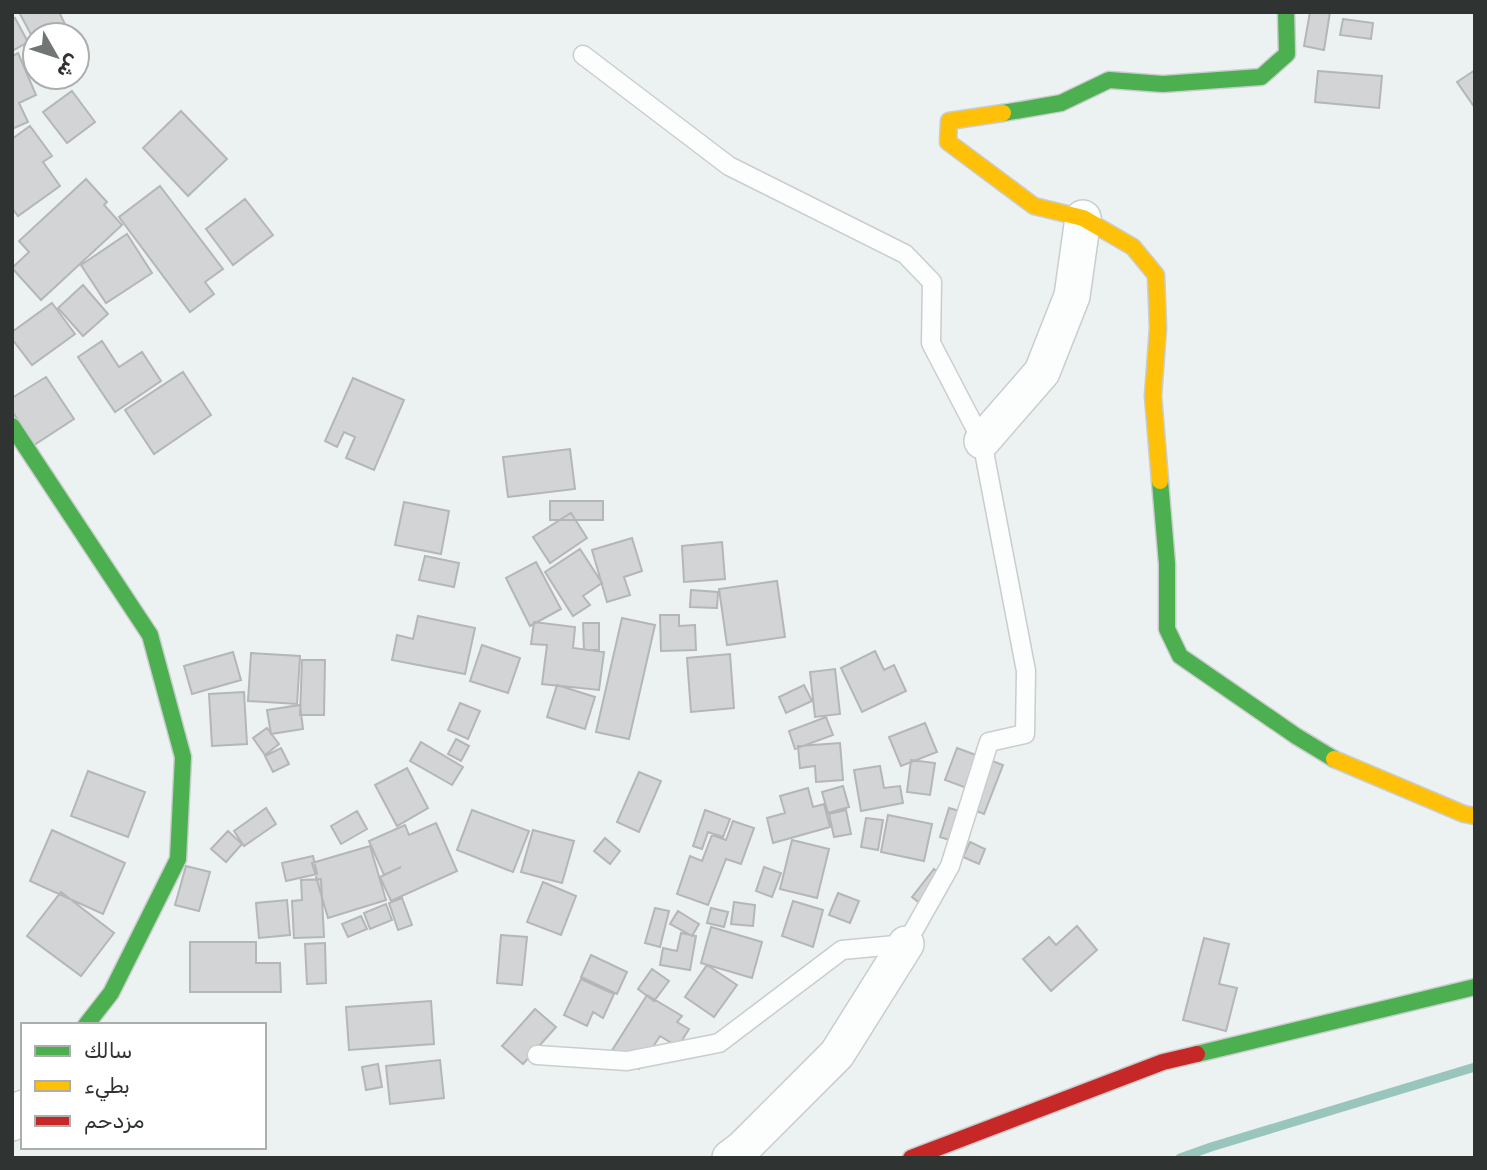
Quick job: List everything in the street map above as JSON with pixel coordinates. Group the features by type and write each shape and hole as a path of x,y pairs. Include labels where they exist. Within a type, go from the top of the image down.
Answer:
{"street":[{"path":"1286,12 1287,54 1261,78 1163,84 1109,80 1061,103 948,121 948,142 1034,206 1083,218 1133,247 1156,275 1158,328 1153,396 1167,564 1167,629 1180,656 1296,736 1339,762 1464,814 1475,816"},
{"path":"982,441 1042,372 1072,296 1083,218"},
{"path":"12,426 150,635 183,757 178,859 111,993 88,1023"},
{"path":"730,1158 837,1054 906,944"},
{"path":"911,1158 1163,1062 1475,988"}],"lane":[{"path":"537,1055 627,1061 719,1043 842,950 906,944 950,866 989,742 1025,734 1026,671 982,441 931,343 932,282 905,254 729,166 583,55"}],"building":[{"path":"19,12 59,12 64,21 24,21"},
{"path":"1310,12 1330,12 1324,50 1304,46"},
{"path":"15,18 21,29 21,46 12,51 12,20"},
{"path":"1343,19 1373,23 1371,39 1340,35"},
{"path":"18,53 21,60 21,91 34,91 36,95 19,103 28,122 12,129 12,56"},
{"path":"1475,70 1475,108 1457,82"},
{"path":"1318,71 1382,76 1379,108 1315,102"},
{"path":"72,91 95,122 67,143 43,112"},
{"path":"181,111 227,159 188,196 143,148"},
{"path":"30,126 52,156 43,162 60,186 18,216 12,208 12,139"},
{"path":"86,179 107,202 104,205 122,225 41,300 12,268 29,252 19,241"},
{"path":"160,186 223,269 205,282 214,294 190,312 119,217"},
{"path":"245,199 273,235 233,265 206,229"},
{"path":"127,234 152,273 106,303 81,265"},
{"path":"83,285 108,314 83,336 58,308"},
{"path":"52,303 75,334 32,365 12,339 12,332"},
{"path":"102,341 119,367 142,352 161,381 115,412 78,357"},
{"path":"183,372 211,415 154,454 125,410"},
{"path":"46,377 74,419 34,445 12,411 12,398"},
{"path":"353,378 404,400 374,470 346,458 355,437 344,432 337,447 325,441"},
{"path":"570,449 575,489 508,497 503,457"},
{"path":"550,501 603,501 603,520 550,520"},
{"path":"404,502 449,511 441,554 395,545"},
{"path":"571,513 587,538 550,563 533,537"},
{"path":"632,538 642,571 624,577 630,595 607,602 592,550"},
{"path":"722,542 725,579 684,582 682,546"},
{"path":"580,549 602,583 583,596 590,605 573,616 545,572"},
{"path":"425,556 459,563 454,587 419,580"},
{"path":"536,562 561,609 530,626 506,578"},
{"path":"777,581 785,637 727,645 719,589"},
{"path":"691,590 718,592 717,608 690,607"},
{"path":"660,615 679,615 679,626 695,625 696,650 661,651"},
{"path":"418,616 475,628 465,674 392,660 397,635 413,639"},
{"path":"622,618 655,625 629,739 596,732"},
{"path":"534,622 575,627 573,648 604,652 599,690 542,684 547,645 531,644"},
{"path":"583,623 599,623 599,650 584,650"},
{"path":"482,645 520,658 508,693 470,681"},
{"path":"875,651 884,670 894,665 906,691 862,712 841,668"},
{"path":"233,652 241,680 192,694 184,666"},
{"path":"251,653 300,656 297,704 248,701"},
{"path":"730,654 734,708 691,712 687,658"},
{"path":"302,660 325,660 324,715 300,715"},
{"path":"835,669 840,714 815,717 810,672"},
{"path":"557,685 595,697 585,729 547,717"},
{"path":"804,685 812,701 786,713 779,697"},
{"path":"244,692 247,744 212,746 209,694"},
{"path":"460,703 480,711 468,739 448,730"},
{"path":"300,705 303,729 271,734 267,710"},
{"path":"826,717 833,735 795,749 789,731"},
{"path":"925,723 937,752 901,766 889,737"},
{"path":"267,728 279,744 265,755 253,738"},
{"path":"456,739 469,746 461,761 448,754"},
{"path":"421,742 463,767 452,785 410,761"},
{"path":"840,743 843,780 816,782 815,766 800,768 798,746"},
{"path":"281,748 289,764 273,772 265,756"},
{"path":"957,748 1003,765 984,814 960,805 967,788 945,780"},
{"path":"911,760 935,763 930,795 907,792"},
{"path":"880,766 884,788 900,786 903,803 861,811 854,770"},
{"path":"407,768 428,808 397,826 375,785"},
{"path":"88,771 145,792 128,837 71,816"},
{"path":"639,772 661,781 639,832 617,822"},
{"path":"843,786 849,807 828,813 822,792"},
{"path":"808,788 813,807 824,804 830,827 773,843 767,818 785,813 780,796"},
{"path":"266,808 276,824 244,846 234,831"},
{"path":"949,808 966,813 956,842 940,837"},
{"path":"472,810 529,831 513,872 457,850"},
{"path":"705,810 730,819 723,837 708,832 702,849 693,846"},
{"path":"846,810 851,834 834,837 829,814"},
{"path":"357,811 367,829 341,844 331,826"},
{"path":"888,815 932,824 924,861 881,852"},
{"path":"866,818 883,820 878,850 861,847"},
{"path":"733,821 754,828 741,864 726,859 708,905 677,894 690,856 702,861 712,835 726,840"},
{"path":"436,823 457,871 391,901 380,877 401,867 384,875 369,841 405,825 409,835"},
{"path":"52,830 125,863 103,914 30,881"},
{"path":"533,830 574,841 562,883 521,872"},
{"path":"228,831 242,844 226,862 211,849"},
{"path":"605,838 620,851 610,864 594,851"},
{"path":"792,840 829,849 817,898 780,889"},
{"path":"970,842 985,849 979,864 963,857"},
{"path":"370,846 386,900 328,918 312,863"},
{"path":"313,856 317,874 286,881 282,863"},
{"path":"186,866 210,872 199,911 175,905"},
{"path":"764,867 781,873 772,897 756,891"},
{"path":"934,869 947,880 926,908 912,897"},
{"path":"321,879 324,937 294,938 292,901 302,900 301,880"},
{"path":"543,882 576,896 561,935 527,922"},
{"path":"61,892 114,933 81,976 27,936"},
{"path":"838,893 859,901 850,923 829,915"},
{"path":"402,898 412,925 398,930 389,903"},
{"path":"287,900 290,935 259,938 256,903"},
{"path":"793,901 823,910 813,947 782,936"},
{"path":"734,902 755,905 753,926 731,924"},
{"path":"386,904 392,920 370,929 364,913"},
{"path":"655,908 669,911 660,947 645,943"},
{"path":"711,908 728,912 724,927 707,923"},
{"path":"678,911 699,924 692,936 670,924"},
{"path":"361,916 367,929 348,937 342,924"},
{"path":"1077,926 1097,950 1051,991 1023,959 1049,937 1056,945"},
{"path":"711,927 762,942 752,978 701,963"},
{"path":"681,933 696,936 690,970 660,965 663,948 677,951"},
{"path":"501,935 527,937 522,985 497,983"},
{"path":"1204,938 1229,944 1219,984 1237,988 1226,1031 1183,1020"},
{"path":"190,942 256,942 256,963 280,963 281,992 190,992"},
{"path":"325,943 326,983 307,984 305,944"},
{"path":"591,955 627,972 617,994 581,977"},
{"path":"707,965 737,985 714,1017 685,997"},
{"path":"652,969 669,981 654,1001 638,989"},
{"path":"581,979 614,994 603,1018 593,1012 587,1026 564,1015"},
{"path":"647,995 682,1016 677,1022 689,1029 678,1047 660,1036 639,1069 611,1052"},
{"path":"431,1001 434,1044 349,1050 346,1007"},
{"path":"535,1009 556,1027 523,1064 502,1046"},
{"path":"440,1060 444,1098 390,1104 386,1066"},
{"path":"378,1064 382,1087 366,1090 362,1067"}],"waterway":[{"path":"1180,1158 1475,1067"}],"traffic: fast":[{"path":"1003,113 1061,103 1109,80 1163,84 1261,77 1287,54 1286,12"},
{"path":"12,426 150,635 183,757 178,859 111,993 88,1023"},
{"path":"1160,481 1167,564 1167,629 1180,656 1334,759"},
{"path":"1197,1054 1475,987"}],"traffic: slow":[{"path":"1003,113 949,121 948,142 1034,206 1083,218 1133,247 1156,275 1158,328 1153,396 1160,481"},
{"path":"1334,759 1464,814 1475,816"}],"traffic: jam":[{"path":"911,1158 1163,1062 1197,1054"}]}
